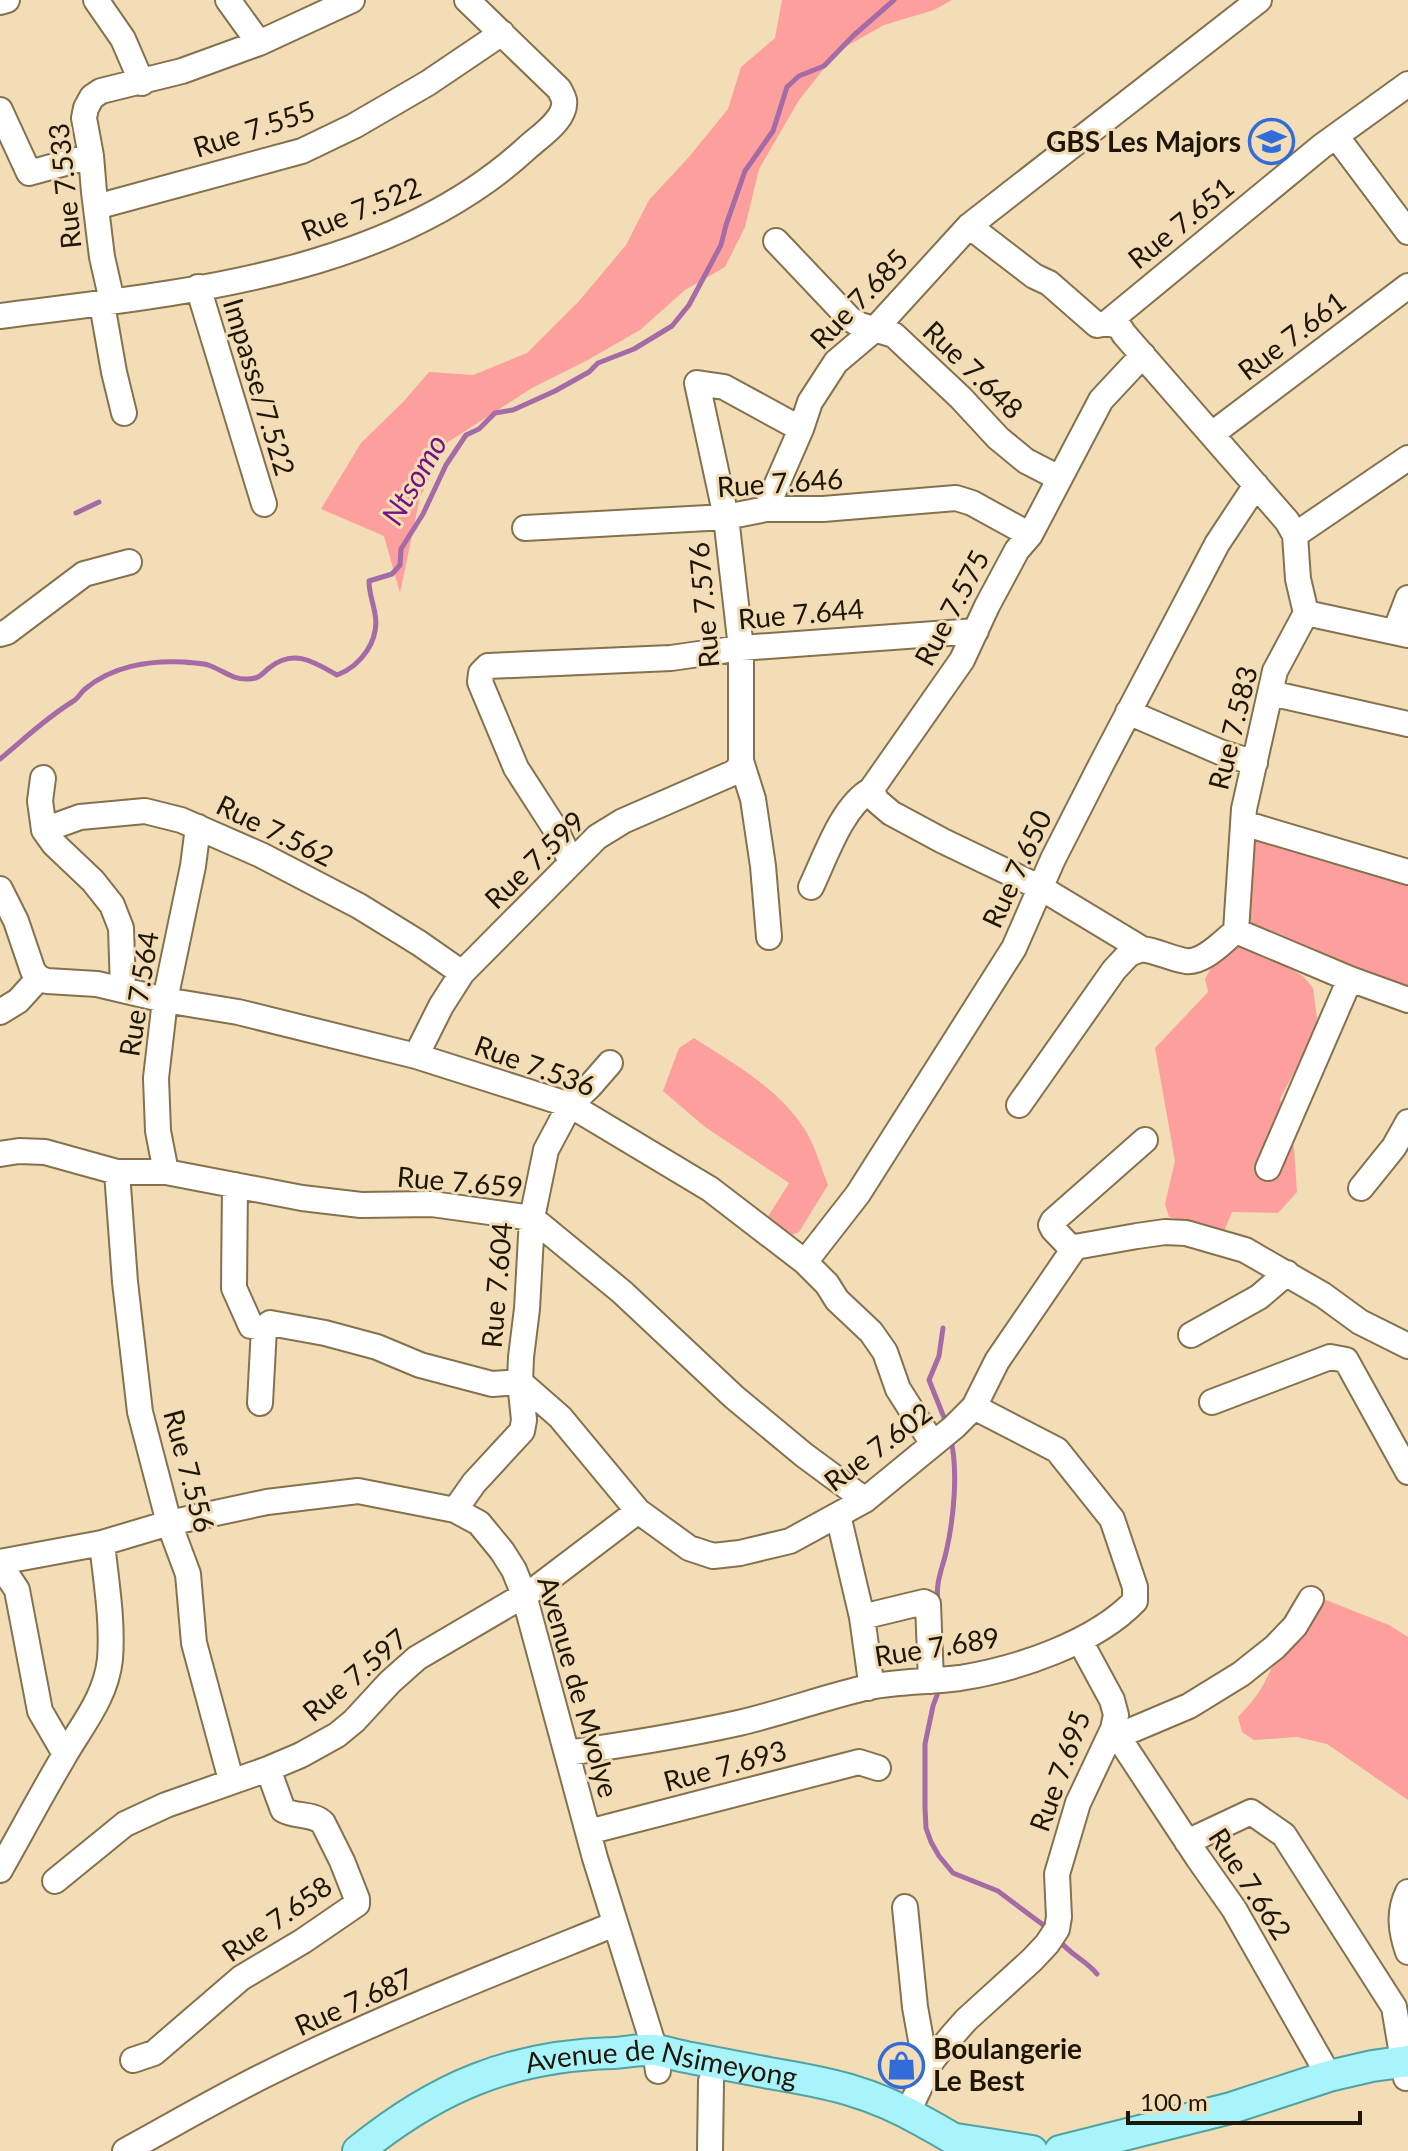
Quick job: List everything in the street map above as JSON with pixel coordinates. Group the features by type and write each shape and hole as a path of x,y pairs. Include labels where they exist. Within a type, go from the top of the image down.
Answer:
{"main road":[{"name":"Avenue de Nsimeyong","path":"358,2151 423,2104 472,2081 526,2062 564,2055 656,2061 850,2089 908,2112 956,2147"},
{"name":"Avenue de Nsimeyong","path":"383,2151 430,2119 500,2087 566,2071 656,2061 711,2081 781,2091 875,2115 956,2147"},
{"path":"1060,2151 1218,2112 1329,2076 1372,2066 1406,2069"},
{"path":"1125,2151 1386,2080 1406,2069"},
{"path":"956,2147 1032,2151"}],"street":[{"path":"0,2 7,0"},
{"path":"96,0 123,39 142,83"},
{"path":"228,0 259,43"},
{"name":"Rue 7.533","path":"124,413 114,372 91,156 84,118 92,97 101,91 182,71 259,43 352,0"},
{"name":"Rue 7.522","path":"0,316 248,279 296,267 401,231 458,200 513,161 558,119 564,100 559,89 467,0"},
{"name":"Rue 7.685","path":"766,509 810,402 836,362 875,329 969,226 1259,0"},
{"name":"Rue 7.555","path":"96,207 302,151 354,126 428,83 502,33"},
{"name":"Rue 7.651","path":"1107,323 1336,136 1408,84"},
{"path":"0,110 29,173 91,156"},
{"path":"1336,136 1408,232"},
{"path":"969,226 1034,276 1049,283 1097,325 1107,323 1119,326 1287,521 1295,535 1298,579 1306,613 1402,633 1408,598"},
{"name":"Rue 7.648","path":"776,241 850,319 894,335 998,438 1026,461 1059,478"},
{"name":"Rue 7.661","path":"1212,434 1408,286"},
{"name":"Impasse/7.522","path":"198,287 264,504"},
{"name":"Rue 7.575","path":"811,887 845,817 861,796 871,790 962,660 1017,550 1030,535 1101,400 1143,355"},
{"name":"Rue 7.576","path":"769,937 755,812 741,761 741,648 726,517 697,383 724,387 801,429"},
{"path":"1295,535 1408,458"},
{"name":"Rue 7.650","path":"805,1262 858,1194 1014,948 1053,859 1128,712 1217,544 1256,485"},
{"name":"Rue 7.646","path":"525,528 726,517 766,509 823,509 956,498 972,503 1030,535"},
{"path":"0,634 7,632 84,574 129,562"},
{"name":"Rue 7.583","path":"1236,931 1244,809 1275,671 1306,613"},
{"name":"Rue 7.644","path":"571,862 556,830 516,768 480,682 481,673 488,666 671,658 741,648 976,631"},
{"path":"1270,693 1408,724"},
{"path":"1128,712 1220,752 1255,763"},
{"name":"Rue 7.599","path":"416,1056 462,973 597,837 623,821 733,773 741,761"},
{"path":"43,778 40,801 44,830 112,905 121,928 123,989"},
{"path":"871,790 877,801 891,813 1041,888 1142,949 1189,962 1202,958 1236,931 1408,1000"},
{"name":"Rue 7.562","path":"44,830 80,817 145,811 181,820 261,855 359,906 462,973"},
{"path":"1243,823 1408,872"},
{"name":"Rue 7.564","path":"166,1172 158,1131 156,1078 165,1000 198,827"},
{"path":"0,889 16,921 33,971 39,978 18,1001 0,1012"},
{"path":"1019,1105 1114,970 1129,954 1142,949"},
{"name":"Rue 7.536","path":"39,978 97,984 165,1000 238,1012 416,1056 570,1105 710,1189 805,1262 827,1284 837,1300 871,1332 885,1352 898,1389 933,1444"},
{"path":"1268,1168 1350,979"},
{"name":"Rue 7.604","path":"455,1510 474,1483 522,1431 524,1420 520,1382 532,1218 546,1150 570,1105 610,1063"},
{"path":"1361,1188 1394,1147 1408,1122"},
{"path":"1145,1140 1053,1221 1053,1229 1072,1249 1165,1232 1186,1233 1245,1250 1323,1295 1360,1322 1408,1346"},
{"name":"Rue 7.659","path":"0,1154 45,1152 117,1172 166,1172 302,1198 361,1205 432,1204 532,1218 622,1292 734,1397 865,1500"},
{"name":"Rue 7.556","path":"117,1172 125,1282 140,1412 169,1523 188,1574 194,1643 231,1780"},
{"path":"235,1185 234,1288 251,1326 264,1328"},
{"name":"Rue 7.602","path":"520,1382 560,1417 638,1511 689,1548 713,1556 790,1541 865,1500 974,1407 997,1361 1072,1249"},
{"path":"1191,1335 1259,1297 1287,1273"},
{"path":"1360,1322 1346,1360 1408,1472"},
{"path":"260,1403 264,1328 270,1323 377,1347 420,1365 492,1384 520,1382"},
{"path":"1212,1402 1330,1357 1346,1360"},
{"name":"Rue 7.689","path":"567,1753 644,1742 737,1723 868,1688 961,1677 1009,1667 1080,1641 1127,1609 1135,1601 1135,1587 1112,1519 1057,1450 974,1407"},
{"name":"Avenue de Mvolye","path":"0,1563 102,1543 169,1523 267,1502 358,1491 455,1510 479,1523 514,1570 524,1595 588,1832 656,2061"},
{"name":"Rue 7.597","path":"55,1881 125,1824 231,1780 268,1769 337,1735 417,1658 538,1587 638,1511"},
{"path":"838,1515 862,1617 871,1682 868,1688"},
{"path":"0,1870 96,1705 110,1660 109,1605 102,1543"},
{"path":"0,1563 17,1590 40,1711 65,1754"},
{"path":"1115,1732 1189,1706 1241,1674 1275,1647 1295,1626 1311,1599"},
{"path":"862,1617 924,1602 928,1604 931,1681"},
{"name":"Rue 7.695","path":"908,2112 926,2068 966,2020 1032,1960 1057,1929 1057,1874 1078,1803 1115,1732 1116,1715 1112,1700 1080,1641"},
{"name":"Rue 7.662","path":"1115,1732 1234,1909 1329,2076"},
{"name":"Rue 7.693","path":"588,1832 859,1762 878,1768"},
{"name":"Rue 7.658","path":"133,2060 154,2053 241,1978 357,1904 342,1861 323,1823 319,1819 283,1810 268,1769"},
{"path":"1187,1842 1251,1812 1284,1835 1394,2007 1406,2069"},
{"path":"1408,1892 1400,1921 1408,1952"},
{"path":"905,1907 915,2007 926,2068"},
{"name":"Rue 7.687","path":"125,2151 269,2073 463,1985 615,1924"},
{"path":"710,2151 711,2081"}],"shaded area":[{"path":"782,0 952,0 934,10 884,25 838,51 799,100 759,169 745,227 725,267 685,290 640,330 532,388 448,442 420,497 400,593 384,536 321,509 361,443 429,372 473,375 527,353 580,300 626,245 649,200 728,109 741,67 775,38"},
{"path":"1255,833 1408,879 1408,987 1244,927"},
{"path":"1229,944 1253,945 1304,977 1313,988 1317,1019 1314,1034 1280,1099 1294,1148 1297,1192 1278,1213 1232,1212 1224,1231 1169,1217 1165,1204 1175,1161 1155,1048 1208,992 1205,979 1219,954"},
{"path":"694,1038 771,1091 807,1133 828,1185 799,1232 784,1238 767,1218 789,1183 705,1127 663,1091 679,1048"},
{"path":"1326,1600 1389,1625 1408,1637 1408,1800 1327,1744 1297,1737 1254,1740 1242,1732 1238,1717 1259,1692 1286,1640 1303,1616"}],"waterway":[{"name":"Ntsomo","path":"0,759 96,681 132,666 158,662 199,663 237,678 248,679 258,677 287,659 304,659 337,675 354,665 367,651 375,633 369,581 392,574 400,565 401,549 423,514 446,465 466,435 479,429 495,413 513,410 555,391 589,372 598,363 634,349 672,326 689,305 721,245 745,171 773,131 787,87 799,76 824,66 894,0"},
{"path":"76,513 99,502"},
{"path":"943,1328 939,1356 929,1380 947,1425"},
{"path":"938,1603 938,1581 953,1508 955,1479 951,1440"},
{"path":"940,1687 925,1744 926,1828 931,1842 953,1873 998,1891 1050,1930"},
{"path":"1059,1940 1097,1974"}],"place":[{"name":"GBS Les Majors","path":"1272,142"},
{"name":"Boulangerie Le Best","path":"902,2065"}]}
